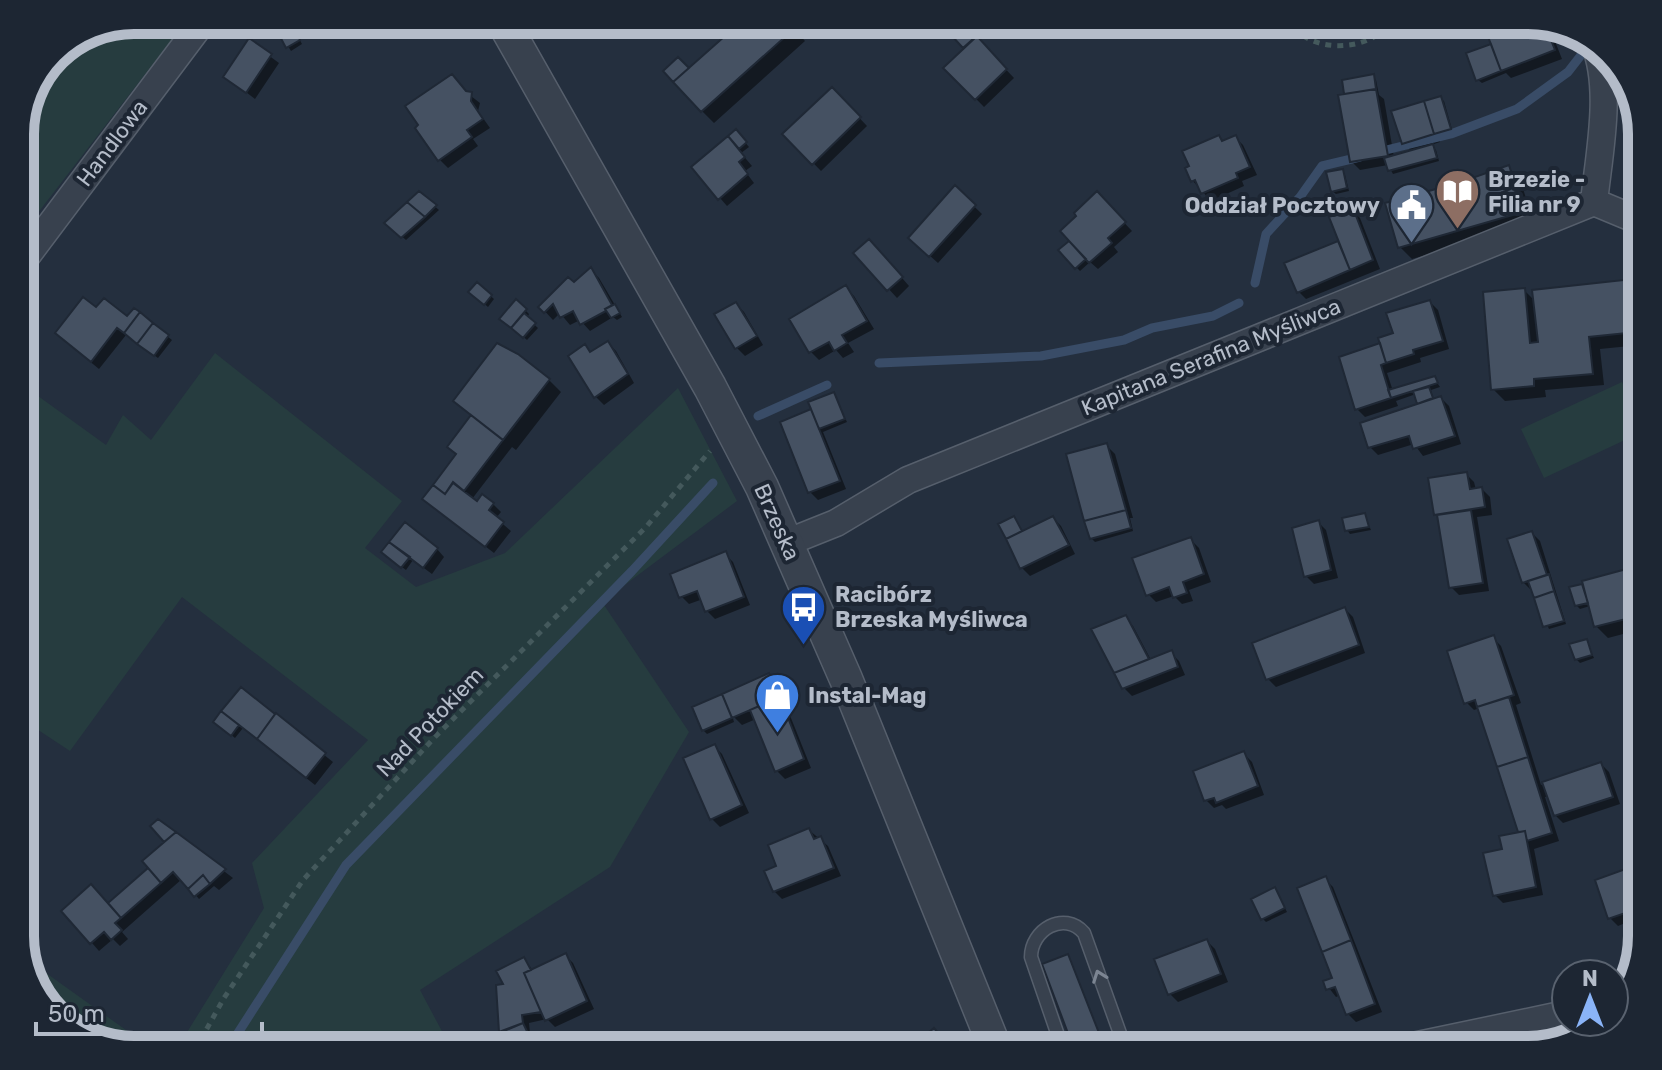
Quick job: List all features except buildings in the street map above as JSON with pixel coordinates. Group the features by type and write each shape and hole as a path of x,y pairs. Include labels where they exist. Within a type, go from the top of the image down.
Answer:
{"street":[{"name":"Handlowa","path":"34,246 193,34"},
{"name":"Brzeska","path":"510,34 710,387 762,487 846,679 990,1036"},
{"path":"1599,63 1603,120 1594,202 1628,216"},
{"name":"Kapitana Serafina Myśliwca","path":"786,543 836,523 908,480 1594,202"},
{"path":"1516,1036 1550,1023"}],"lane":[{"path":"1058,1036 1031,957 1031,948 1037,936 1056,923 1080,928 1084,933 1121,1036"}],"path":[{"path":"1302,34 1328,46 1350,45 1380,34"},
{"name":"Nad Potokiem","path":"203,1036 224,998 303,880 435,737 646,527 718,441"}],"green space":[{"path":"176,34 34,218 34,128 37,108 63,63 96,42 115,36"},
{"path":"1620,95 1627,121 1628,150"},
{"path":"215,353 402,501 365,548 416,587 505,553 678,388 737,501 602,602 689,732 610,867 420,990 445,1036 185,1036 264,908 252,863 368,740 182,597 70,751 34,727 34,393 106,445 123,415 151,440"},
{"path":"1622,382 1628,395 1628,439 1544,478 1521,429"},
{"path":"40,968 134,1036 108,1033 79,1019 59,1002 47,986"}],"waterway":[{"path":"1378,152 1451,134 1517,109 1568,72 1583,51"},
{"path":"1255,283 1266,234 1300,197 1322,166 1360,157"},
{"path":"879,363 1041,356 1124,340 1152,328 1213,316 1239,303"},
{"path":"758,416 827,385"},
{"path":"236,1036 346,865 632,571 713,483"}],"place":[{"name":"Brzezie - Filia nr 9","path":"1457,231"},
{"name":"Oddział Pocztowy","path":"1411,244"},
{"name":"Racibórz Brzeska Myśliwca","path":"804,646"},
{"name":"Instal-Mag","path":"777,734"}]}
